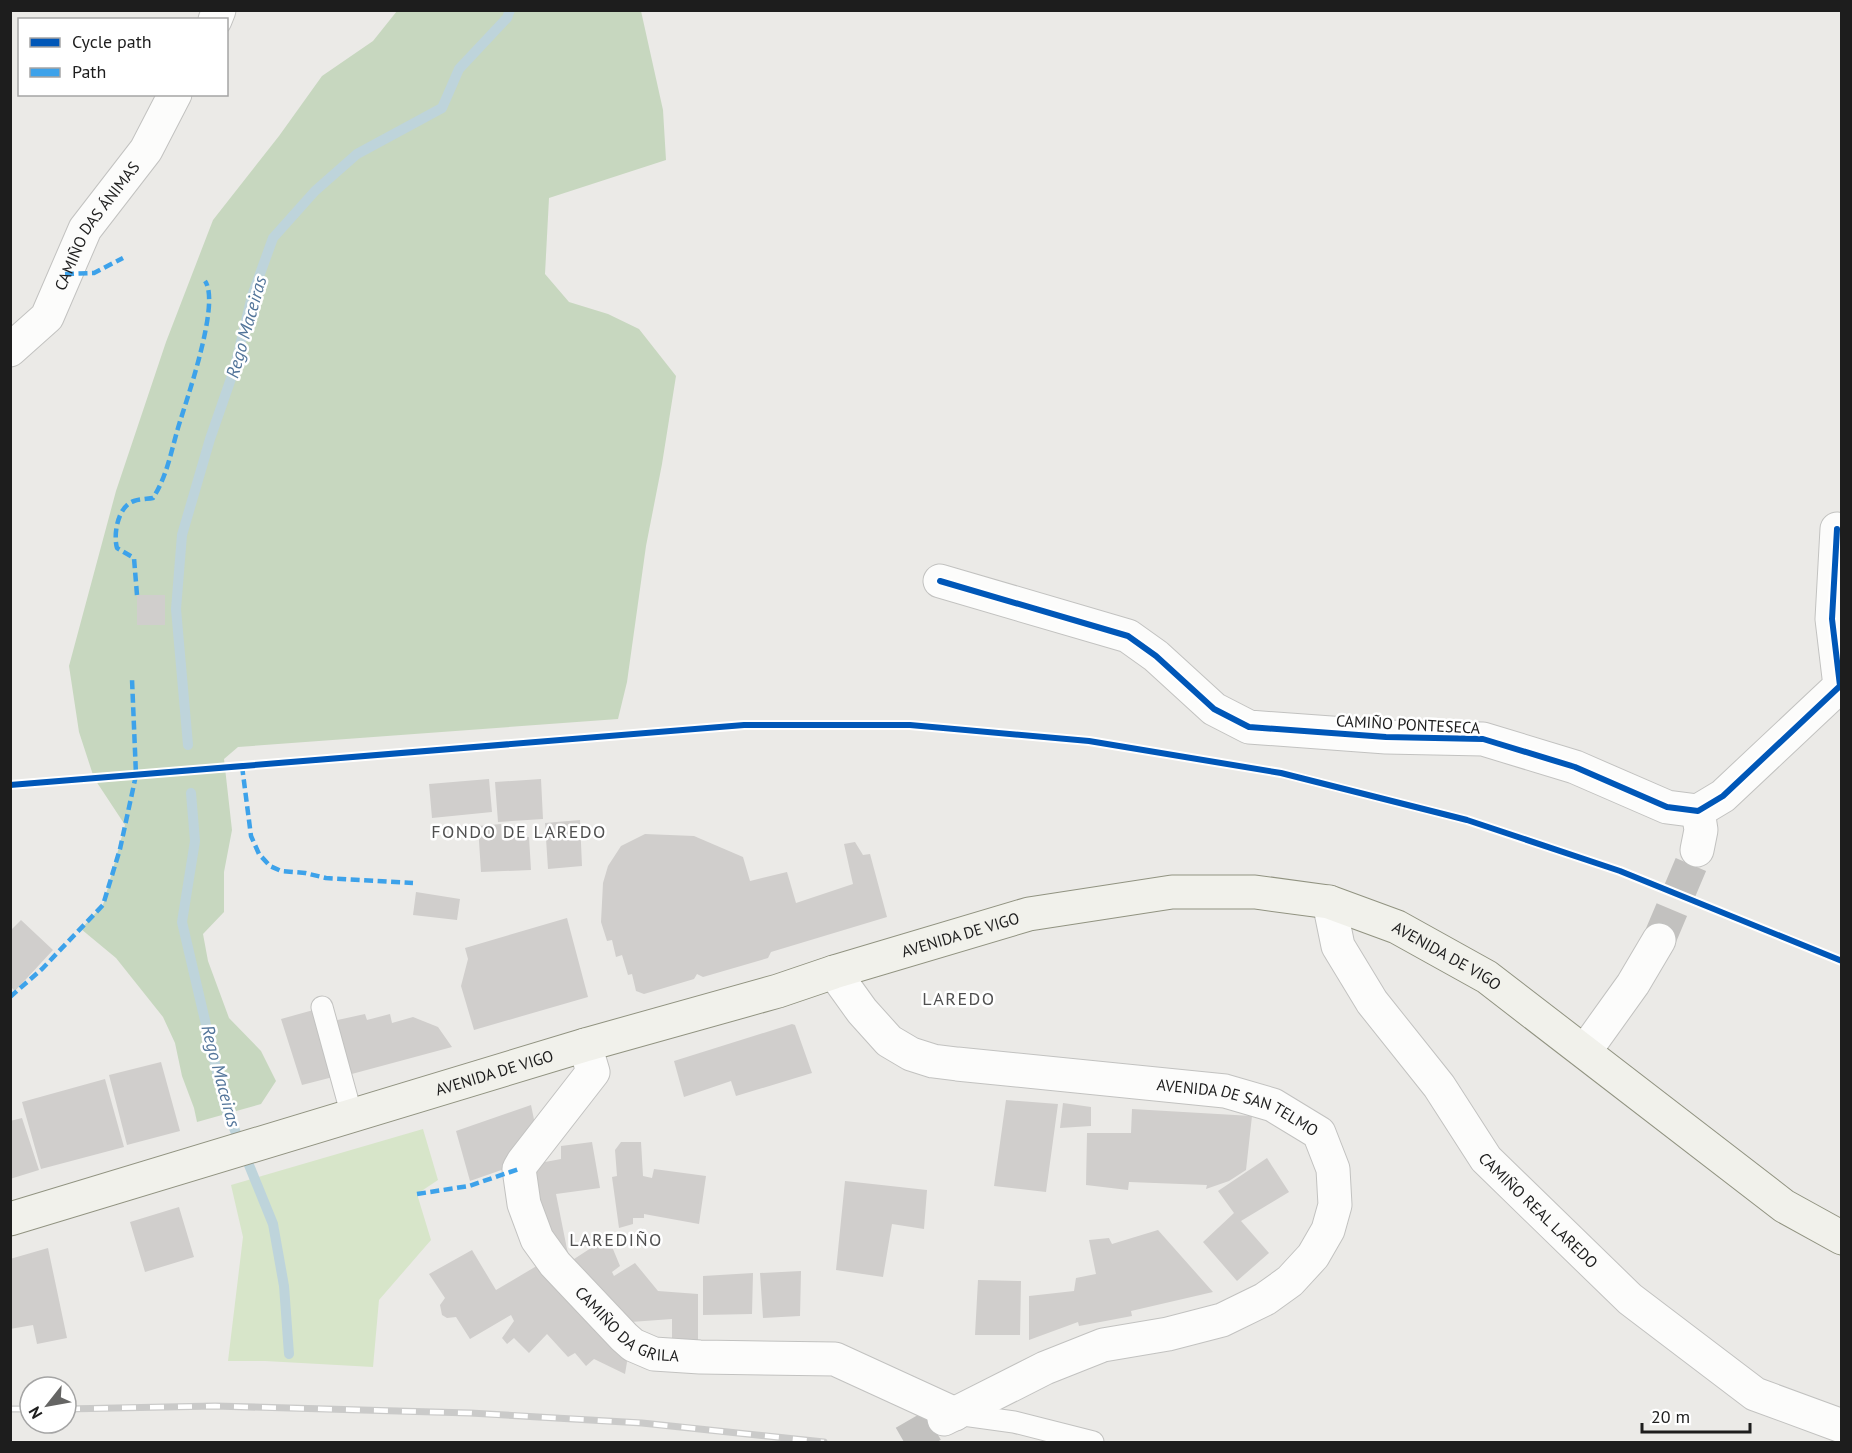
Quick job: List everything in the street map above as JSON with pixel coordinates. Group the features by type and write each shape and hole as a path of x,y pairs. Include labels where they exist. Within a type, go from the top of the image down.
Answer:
{"main road":[{"name":"AVENIDA DE VIGO","path":"10,1219 1029,914 1172,892 1255,892 1329,902 1397,927 1487,977 1784,1206 1842,1238"}],"street":[{"name":"CAMIÑO DAS ÁNIMAS","path":"10,350 47,317 86,229 146,150 174,96"},
{"path":"1697,850 1701,830 1698,811 1724,795 1840,686 1832,619 1837,529"},
{"name":"CAMIÑO PONTESECA","path":"940,581 1128,636 1156,656 1214,709 1249,727 1386,737 1483,740 1575,767 1667,807 1698,811"},
{"name":"CAMIÑO REAL LAREDO","path":"1329,902 1338,946 1372,1002 1439,1086 1486,1160 1630,1299 1755,1394 1842,1426"},
{"path":"1585,1051 1633,984 1659,940"},
{"name":"AVENIDA DE SAN TELMO","path":"834,972 862,1011 889,1041 911,1054 933,1061 957,1064 1225,1091 1273,1105 1319,1132 1333,1169 1335,1205 1328,1230 1313,1256 1290,1281 1265,1299 1222,1320 1168,1334 1103,1345 1045,1368 949,1416"},
{"name":"CAMIÑO DA GRILA","path":"585,1046 593,1072 519,1169 524,1204 537,1239 555,1264 624,1337 633,1345 654,1354 835,1359 949,1416"}],"lane":[{"path":"322,1007 352,1116"},
{"path":"949,1416 1014,1422 1094,1443"}],"green space":[{"path":"397,11 641,11 663,110 666,160 549,198 545,274 569,302 608,314 639,329 676,376 646,546 627,682 618,719 238,747 224,759 232,830 224,872 224,912 203,934 208,961 229,1018 261,1051 276,1081 261,1104 197,1122 182,1076 175,1043 163,1017 116,958 81,929 103,905 125,825 94,778 79,732 69,666 116,491 166,342 213,220 279,136 322,76 373,41"},
{"path":"423,1129 438,1180 417,1194 431,1240 379,1300 373,1367 228,1361 243,1237 231,1185"}],"building":[{"path":"137,595 165,595 165,625 137,625"},
{"path":"489,779 492,812 432,818 429,784"},
{"path":"541,779 543,819 498,822 495,782"},
{"path":"580,820 582,866 548,869 545,823"},
{"path":"501,824 502,838 529,837 531,870 481,872 478,826"},
{"path":"645,834 694,836 743,857 750,881 787,872 796,903 853,884 844,844 855,842 863,855 870,854 887,917 771,952 768,958 703,977 697,974 694,979 644,994 636,991 632,974 628,975 622,955 616,957 612,940 607,941 601,922 603,883 608,866 621,846"},
{"path":"416,892 460,899 457,920 413,915"},
{"path":"567,918 588,997 474,1030 461,986 468,959 465,948"},
{"path":"21,920 53,950 15,991 10,986 10,931"},
{"path":"317,1009 333,1077 302,1085 281,1019"},
{"path":"365,1014 367,1020 390,1014 392,1023 413,1017 438,1027 452,1047 348,1075 333,1021"},
{"path":"792,1024 795,1025 812,1073 736,1096 731,1081 684,1097 674,1061"},
{"path":"161,1062 180,1131 127,1145 109,1075"},
{"path":"105,1079 124,1147 41,1169 22,1102"},
{"path":"1006,1100 1058,1104 1046,1192 994,1186"},
{"path":"1063,1103 1091,1107 1091,1126 1060,1128"},
{"path":"531,1105 537,1134 513,1166 470,1181 456,1131"},
{"path":"1132,1109 1252,1116 1246,1170 1229,1181 1206,1189 1207,1185 1129,1182 1128,1190 1086,1185 1087,1133 1131,1133"},
{"path":"22,1118 39,1170 10,1179 10,1121"},
{"path":"592,1142 600,1188 556,1194 571,1261 608,1237 620,1266 612,1272 614,1276 635,1263 658,1291 698,1294 698,1345 672,1343 672,1319 617,1323 544,1240 529,1165 561,1159 561,1146"},
{"path":"621,1142 641,1142 643,1176 652,1178 654,1169 706,1176 699,1224 644,1214 644,1218 633,1218 633,1224 619,1228 612,1177 617,1176 615,1150"},
{"path":"1267,1158 1289,1192 1241,1221 1269,1253 1237,1281 1203,1242 1234,1213 1218,1191"},
{"path":"845,1181 927,1190 924,1229 892,1224 883,1277 836,1270"},
{"path":"179,1207 194,1257 145,1272 130,1222"},
{"path":"1158,1230 1213,1292 1131,1311 1132,1316 1079,1326 1078,1322 1029,1340 1029,1296 1074,1291 1076,1278 1096,1274 1089,1240 1109,1238 1112,1244"},
{"path":"48,1248 67,1338 37,1344 33,1325 10,1329 10,1259"},
{"path":"472,1250 496,1290 540,1264 628,1356 625,1374 594,1359 586,1366 575,1353 568,1357 547,1334 529,1353 514,1338 507,1344 502,1338 514,1321 511,1315 470,1339 456,1317 447,1318 442,1315 440,1305 445,1298 429,1274"},
{"path":"801,1271 800,1316 763,1318 760,1273"},
{"path":"753,1273 752,1314 703,1315 703,1276"},
{"path":"978,1280 1021,1281 1020,1335 975,1335"}],"waterway":[{"name":"Rego Maceiras","path":"188,745 176,609 182,535 210,439 235,367 252,296 273,238 315,191 357,154 442,108 459,69 507,18 510,10"},
{"name":"Rego Maceiras","path":"191,793 195,841 182,922 225,1106 273,1224 284,1286 289,1354"}],"tunnel":[{"path":"1659,940 1697,850"},
{"path":"904,1442 944,1419"}],"railway":[{"path":"78,1409 215,1406 470,1413 642,1423 824,1442"},
{"path":"10,1409 18,1409"}],"marked path":[{"path":"65,274 94,273 123,258"},
{"path":"137,595 134,558 117,548 116,528 124,508 136,500 153,498 165,473 206,330 209,293 205,281"},
{"path":"10,997 42,969 103,905 120,849 136,775 132,679"},
{"path":"242,766 251,836 259,854 270,866 281,871 326,878 413,883"},
{"path":"417,1194 469,1186 519,1169"}],"cycle path":[{"path":"940,581 1128,636 1156,656 1214,709 1249,727 1386,737 1483,739 1575,767 1667,807 1698,811 1723,796 1840,686 1832,619 1837,529"},
{"path":"10,785 744,725 910,725 1089,741 1281,773 1467,820 1620,871 1842,961"}],"district":[{"name":"FONDO DE LAREDO","path":"519,831"},
{"name":"LAREDO","path":"959,998"},
{"name":"LAREDIÑO","path":"616,1239"}]}
